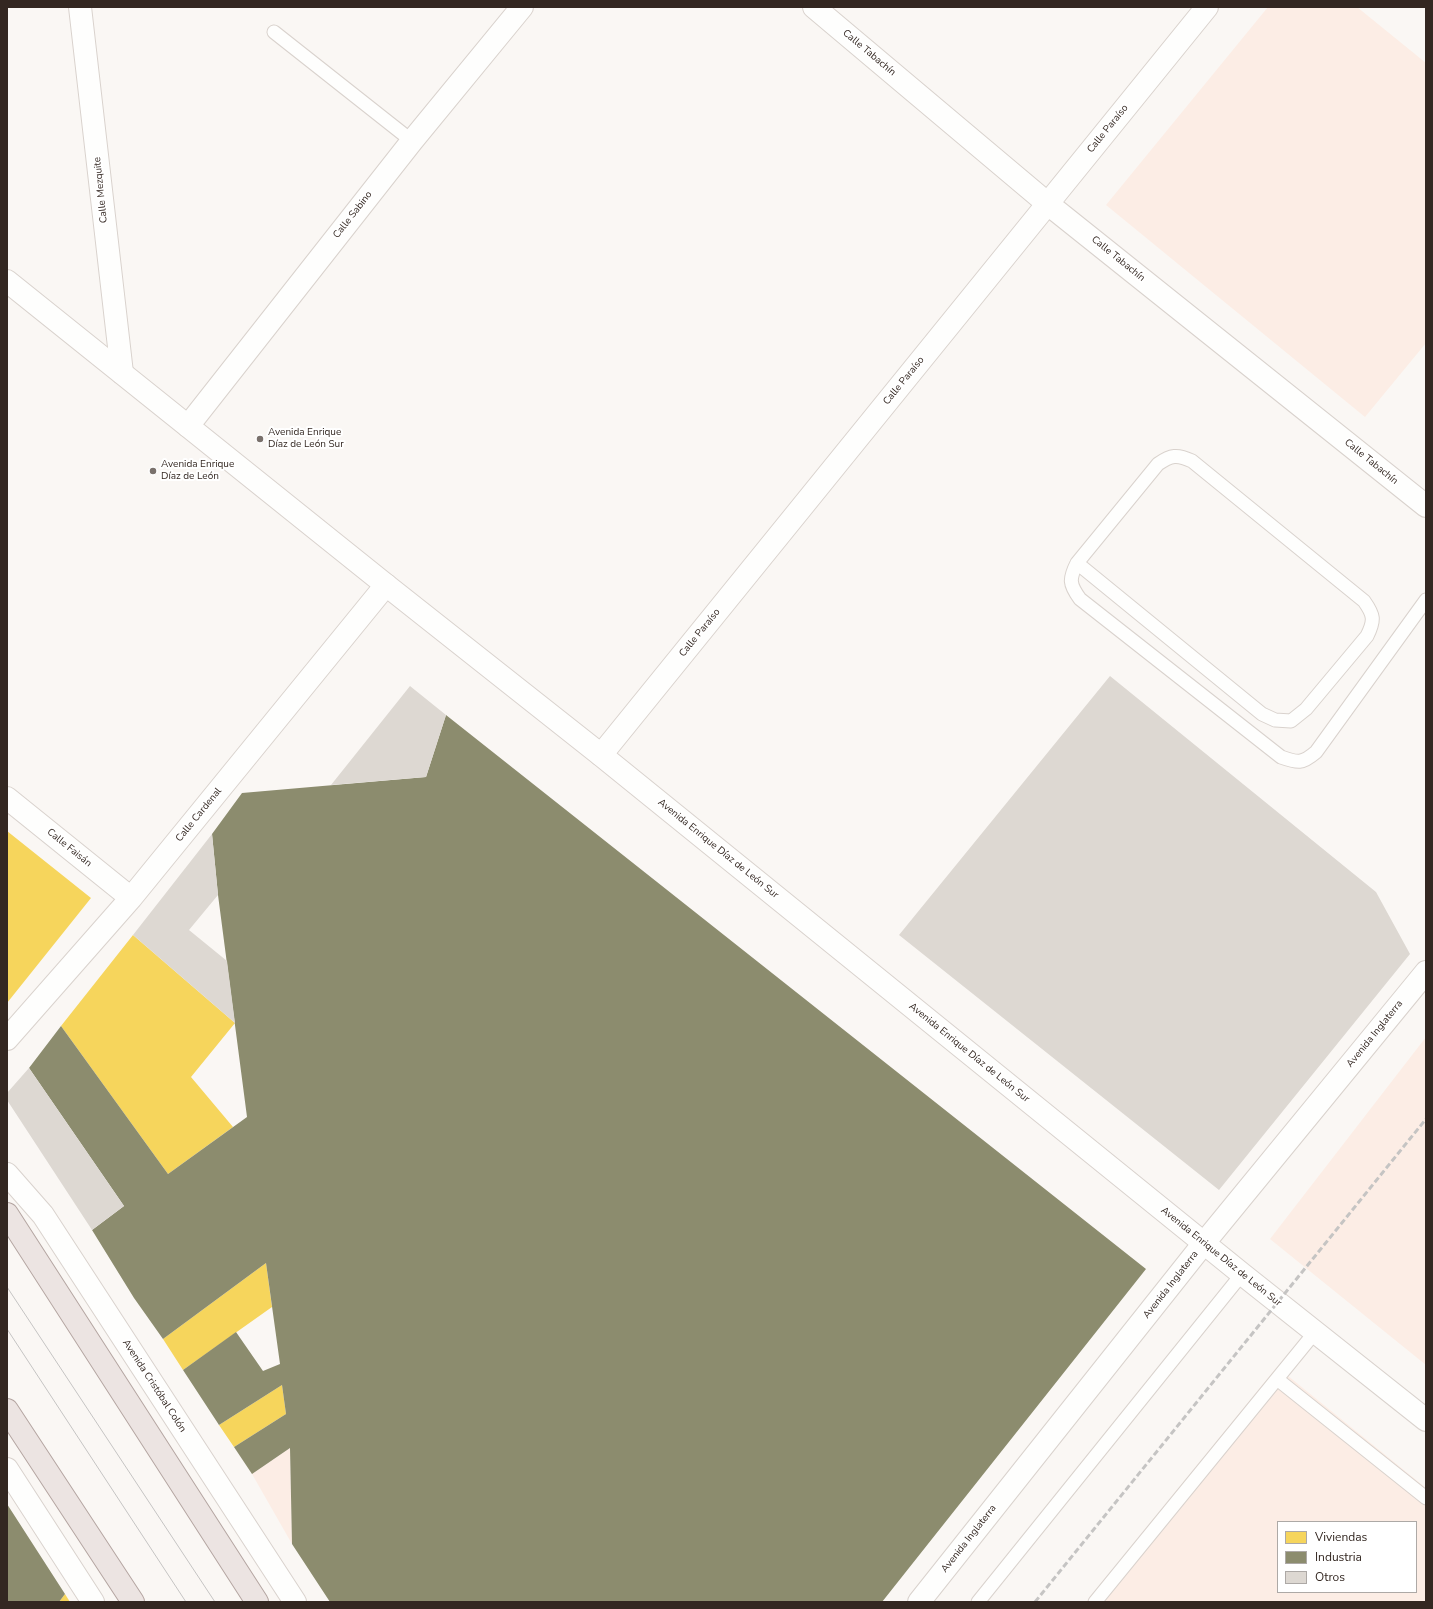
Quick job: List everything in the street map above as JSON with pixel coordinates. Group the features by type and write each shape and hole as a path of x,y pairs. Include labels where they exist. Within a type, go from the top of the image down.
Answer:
{"main road":[{"path":"7,1214 257,1602"},
{"path":"7,1410 134,1602"}],"street":[{"name":"Calle Mezquite","path":"80,7 122,373"},
{"name":"Calle Sabino","path":"188,426 412,141 522,7"},
{"name":"Calle Tabachín","path":"814,7 1048,204 1426,506"},
{"name":"Calle Paraíso","path":"602,755 1207,7"},
{"name":"Avenida Enrique Díaz de León Sur","path":"7,281 386,585 602,755 1242,1274 1316,1331 1426,1420"},
{"name":"Calle Cardenal","path":"7,1039 131,898 386,585"},
{"name":"Calle Faisán","path":"7,798 131,898"},
{"name":"Avenida Inglaterra","path":"919,1602 1204,1243 1426,972"},
{"name":"Avenida Cristóbal Colón","path":"7,1174 43,1214 295,1602"},
{"path":"7,1469 93,1602"}],"lane":[{"path":"274,32 412,141"},
{"path":"1077,563 1262,714 1275,720 1291,721 1306,709 1367,636 1373,624 1372,611 1364,601 1192,461 1180,456 1168,457 1158,464 1077,563 1071,576 1072,588 1080,599 1281,757 1293,762 1306,760 1316,752 1426,600"},
{"path":"978,1602 1242,1274"},
{"path":"1095,1602 1316,1331"},
{"path":"1277,1379 1426,1498"}],"shaded area":[{"path":"1268,7 1357,7 1426,63 1426,343 1365,417 1106,205"},
{"path":"1426,1037 1426,1365 1270,1239"},
{"path":"1277,1367 1426,1488 1426,1602 1086,1602"},
{"path":"290,1448 292,1544 252,1474"}],"building: Viviendas":[{"path":"7,831 91,898 7,1003"},
{"path":"133,935 235,1023 191,1077 233,1127 168,1174 61,1026"},
{"path":"266,1263 272,1307 183,1370 163,1339"},
{"path":"282,1385 286,1414 234,1447 219,1425"},
{"path":"65,1594 70,1602 59,1602"}],"building: Industria":[{"path":"446,715 1146,1269 882,1602 330,1602 292,1544 290,1448 252,1474 234,1447 286,1414 282,1385 219,1425 183,1370 236,1332 263,1371 280,1364 266,1263 163,1339 134,1298 92,1230 124,1206 29,1068 61,1026 168,1174 247,1117 218,895 212,834 242,793 426,777"},
{"path":"7,1504 65,1594 59,1602 7,1602"}],"building: Otros":[{"path":"1110,676 1376,892 1410,954 1219,1190 899,935"},
{"path":"410,686 446,715 426,777 331,785"},
{"path":"212,834 218,895 189,930 227,961 235,1023 133,935"},
{"path":"29,1068 124,1206 92,1230 7,1100 7,1093"}],"tram line":[{"path":"7,1287 215,1602"},
{"path":"7,1329 186,1602"}],"railway":[{"path":"1035,1602 1426,1119"}],"place":[{"name":"Avenida Enrique Díaz de León Sur","path":"260,439"},
{"name":"Avenida Enrique Díaz de León","path":"153,471"}]}
